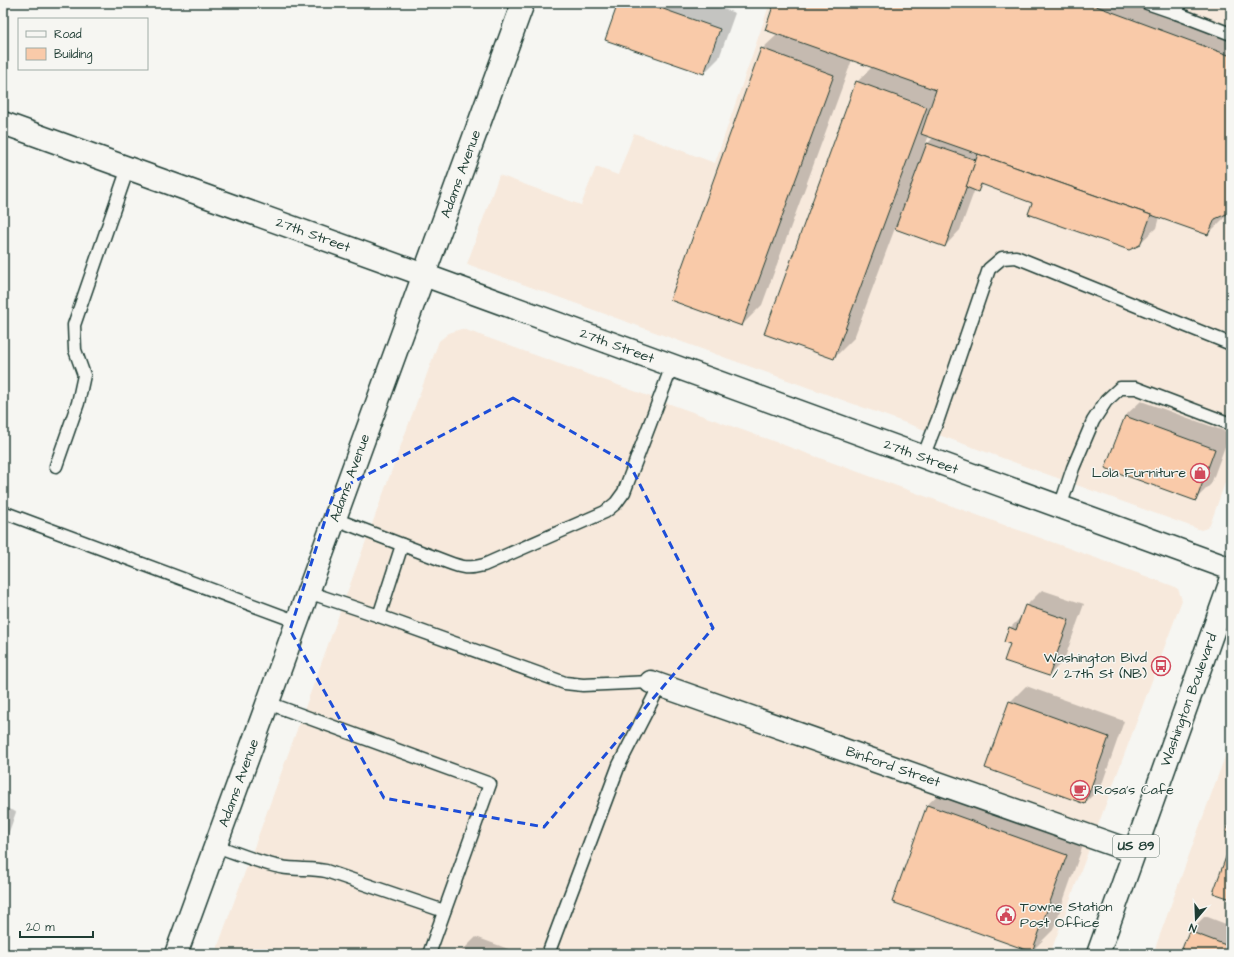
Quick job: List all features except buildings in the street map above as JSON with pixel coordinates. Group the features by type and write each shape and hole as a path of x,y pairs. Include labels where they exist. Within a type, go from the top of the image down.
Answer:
{"street":[{"name":"Adams Avenue","path":"176,954 523,3"},
{"name":"27th Street","path":"3,122 1231,569"},
{"name":"Washington Boulevard","path":"1098,954 1231,581"},
{"name":"Binford Street","path":"656,684 1134,852"}],"lane":[{"path":"1147,3 1178,8 1231,34"},
{"path":"56,466 78,403 84,376 75,350 74,325 128,168"},
{"path":"923,457 938,419 989,269 1002,258 1016,257 1231,344"},
{"path":"335,519 460,567 470,568 484,565 605,512 616,503 624,492 672,366"},
{"path":"1060,507 1073,468 1093,421 1106,401 1120,388 1136,388 1231,424"},
{"path":"3,512 298,622"},
{"path":"379,616 402,545"},
{"path":"308,592 565,683 583,685 656,684 620,765 548,954"},
{"path":"268,703 490,784 429,954"},
{"path":"216,846 278,866 294,869 315,869 326,871 444,911"}],"highlighted area":[{"path":"513,398 630,465 713,628 544,827 384,798 290,630 334,492"}],"shaded area":[{"path":"770,3 1231,3 1231,466 1210,525 1207,528 1201,530 467,264 499,175 581,205 596,167 618,175 634,133 715,163"},
{"path":"461,329 1178,589 1182,600 1050,954 215,954 439,341 449,333"},
{"path":"1231,740 1231,954 1153,954"}],"place":[{"name":"Lola Furniture","path":"1200,473"},
{"name":"Washington Blvd / 27th St (NB)","path":"1161,666"},
{"name":"Rosa's Cafe","path":"1080,790"},
{"name":"Towne Station Post Office","path":"1006,915"}]}
